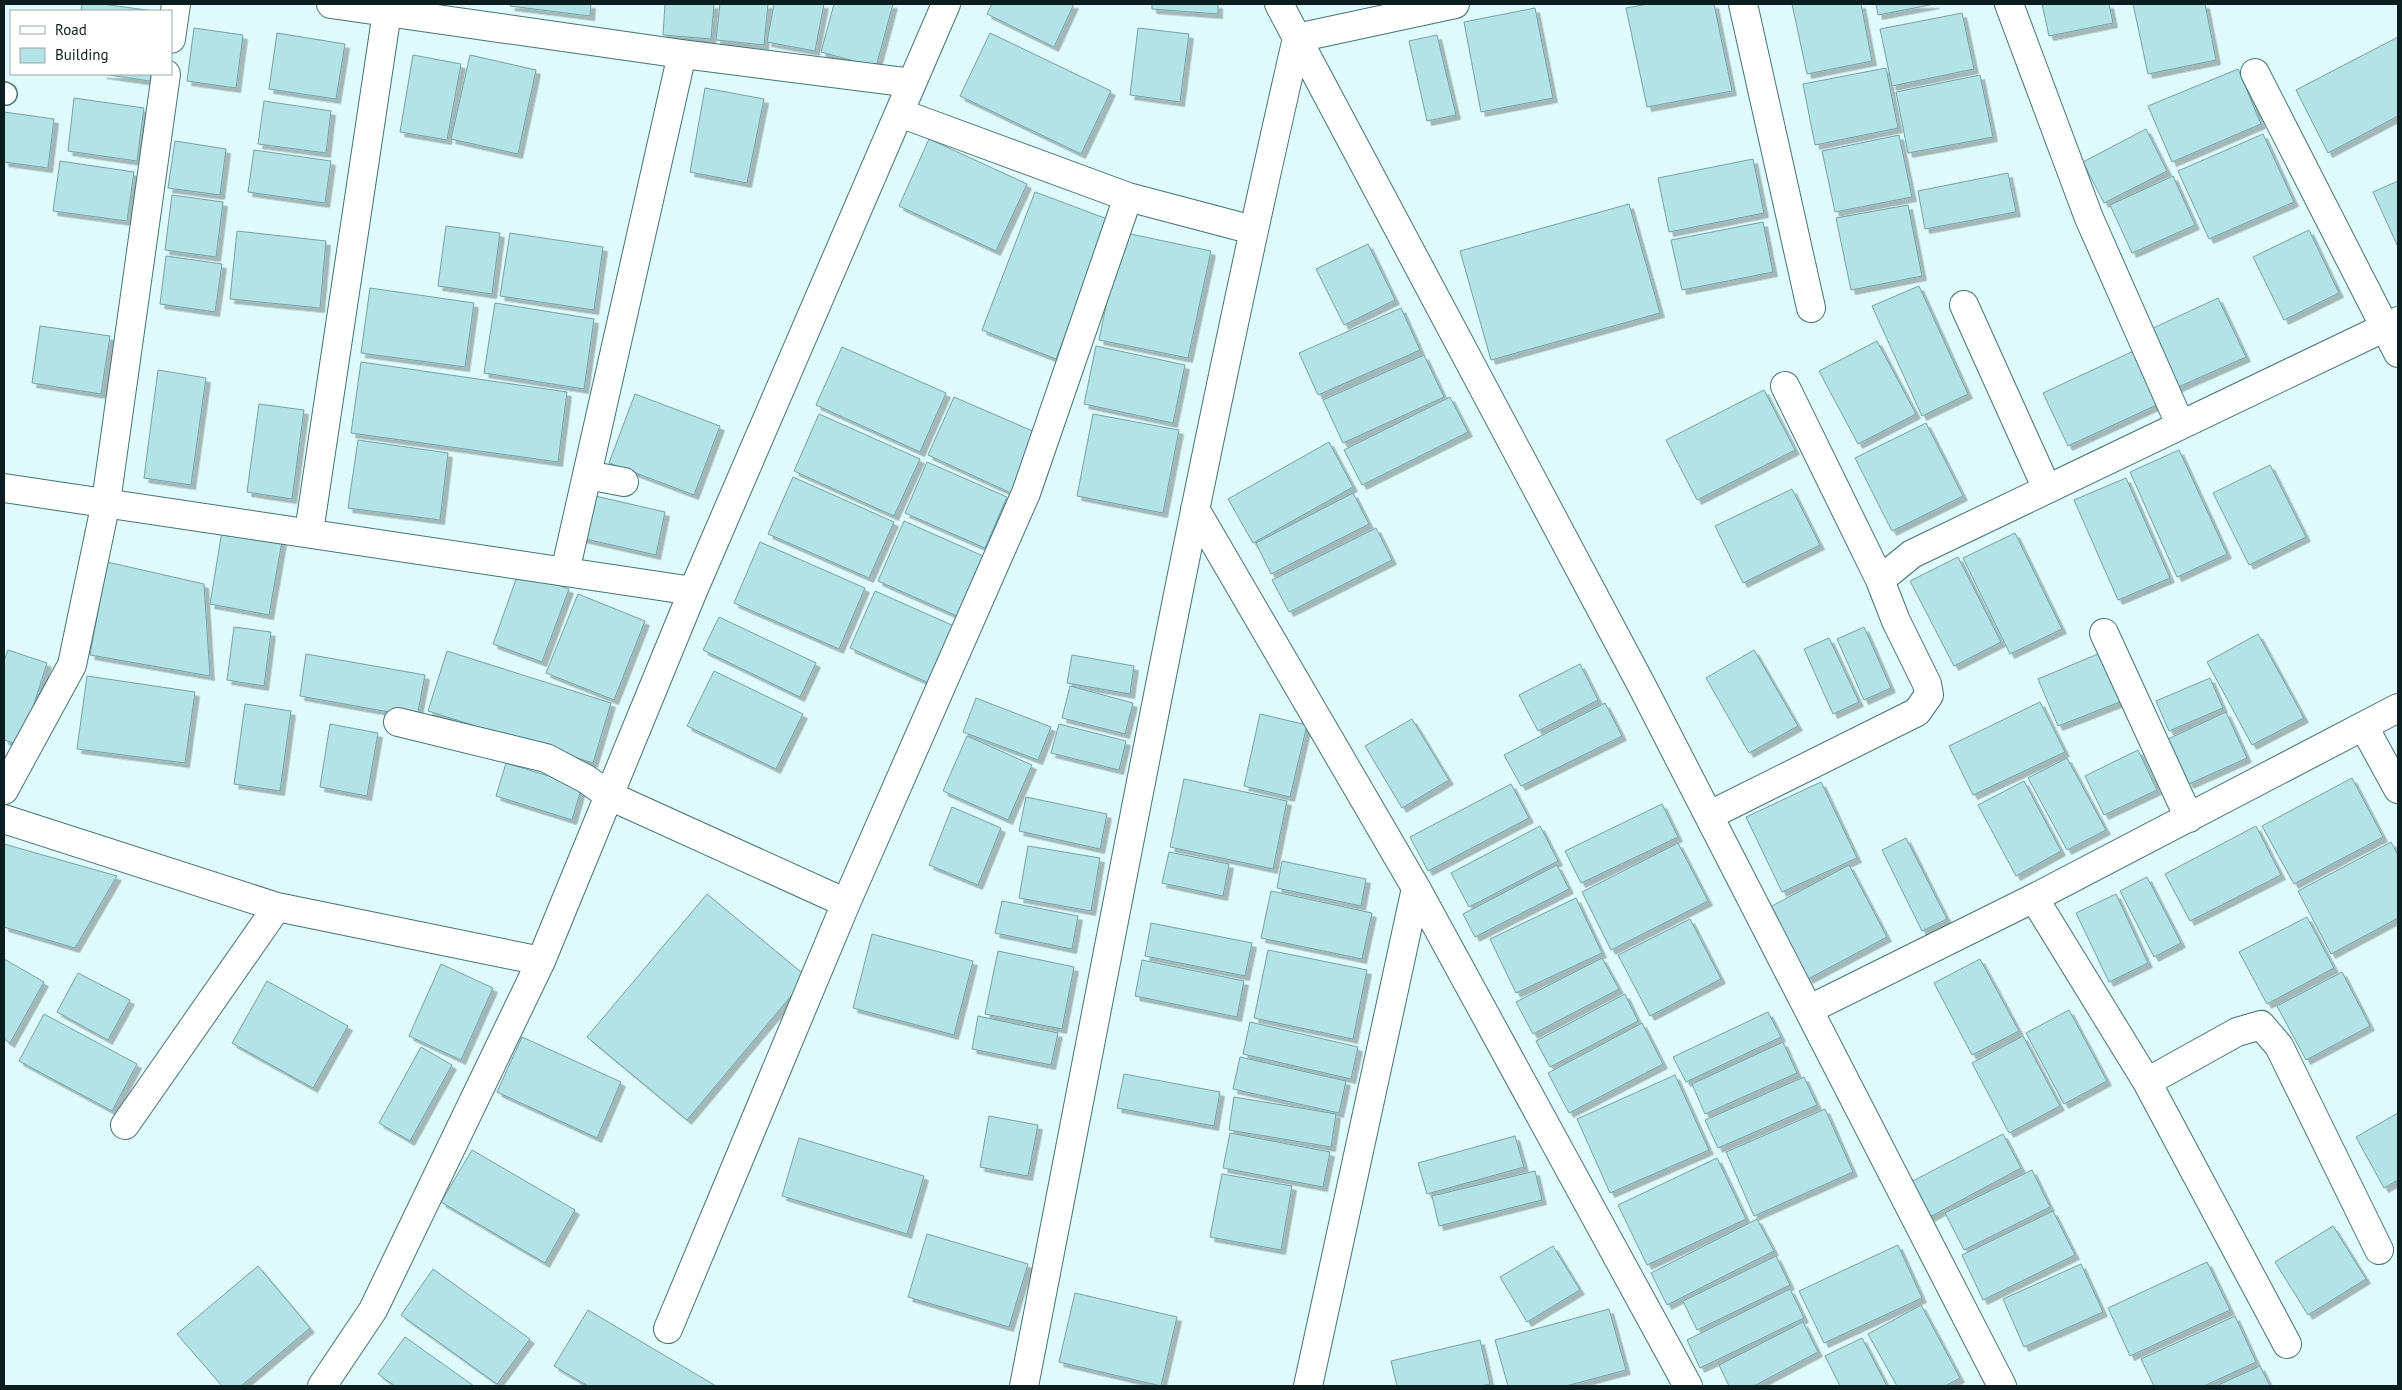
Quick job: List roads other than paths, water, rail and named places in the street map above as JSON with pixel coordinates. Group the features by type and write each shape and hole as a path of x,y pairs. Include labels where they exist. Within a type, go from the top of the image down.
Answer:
{"street":[{"path":"172,32 176,4"},
{"path":"331,4 682,54 912,83"},
{"path":"322,1386 373,1310 541,962 693,591 946,4"},
{"path":"1279,4 1710,815 2002,1386"},
{"path":"1297,38 1455,4"},
{"path":"1743,4 1811,308"},
{"path":"2009,4 2089,218 2180,424"},
{"path":"309,532 387,12"},
{"path":"1024,1386 1195,509 1252,230 1297,38"},
{"path":"565,572 682,54"},
{"path":"2255,73 2392,324 2398,353"},
{"path":"4,790 72,665 106,502 166,75"},
{"path":"900,113 1128,197 1252,230"},
{"path":"668,1329 846,903 1026,493 1128,197"},
{"path":"1964,305 2047,489"},
{"path":"1880,580 1912,554 2392,324"},
{"path":"1710,815 1917,712 1929,695 1926,684 1896,620 1880,580 1785,386"},
{"path":"587,475 624,482"},
{"path":"4,488 309,532 693,591"},
{"path":"1195,509 1416,888 1688,1386"},
{"path":"2104,633 2189,818"},
{"path":"1810,1009 2034,898 2398,708"},
{"path":"398,722 546,758 586,779 610,796 846,903"},
{"path":"2364,727 2398,789"},
{"path":"4,819 277,907 541,962"},
{"path":"1308,1386 1416,888"},
{"path":"2034,898 2147,1082 2287,1344"},
{"path":"125,1125 277,907"},
{"path":"2147,1082 2237,1032 2261,1025 2279,1046 2379,1250"}]}
